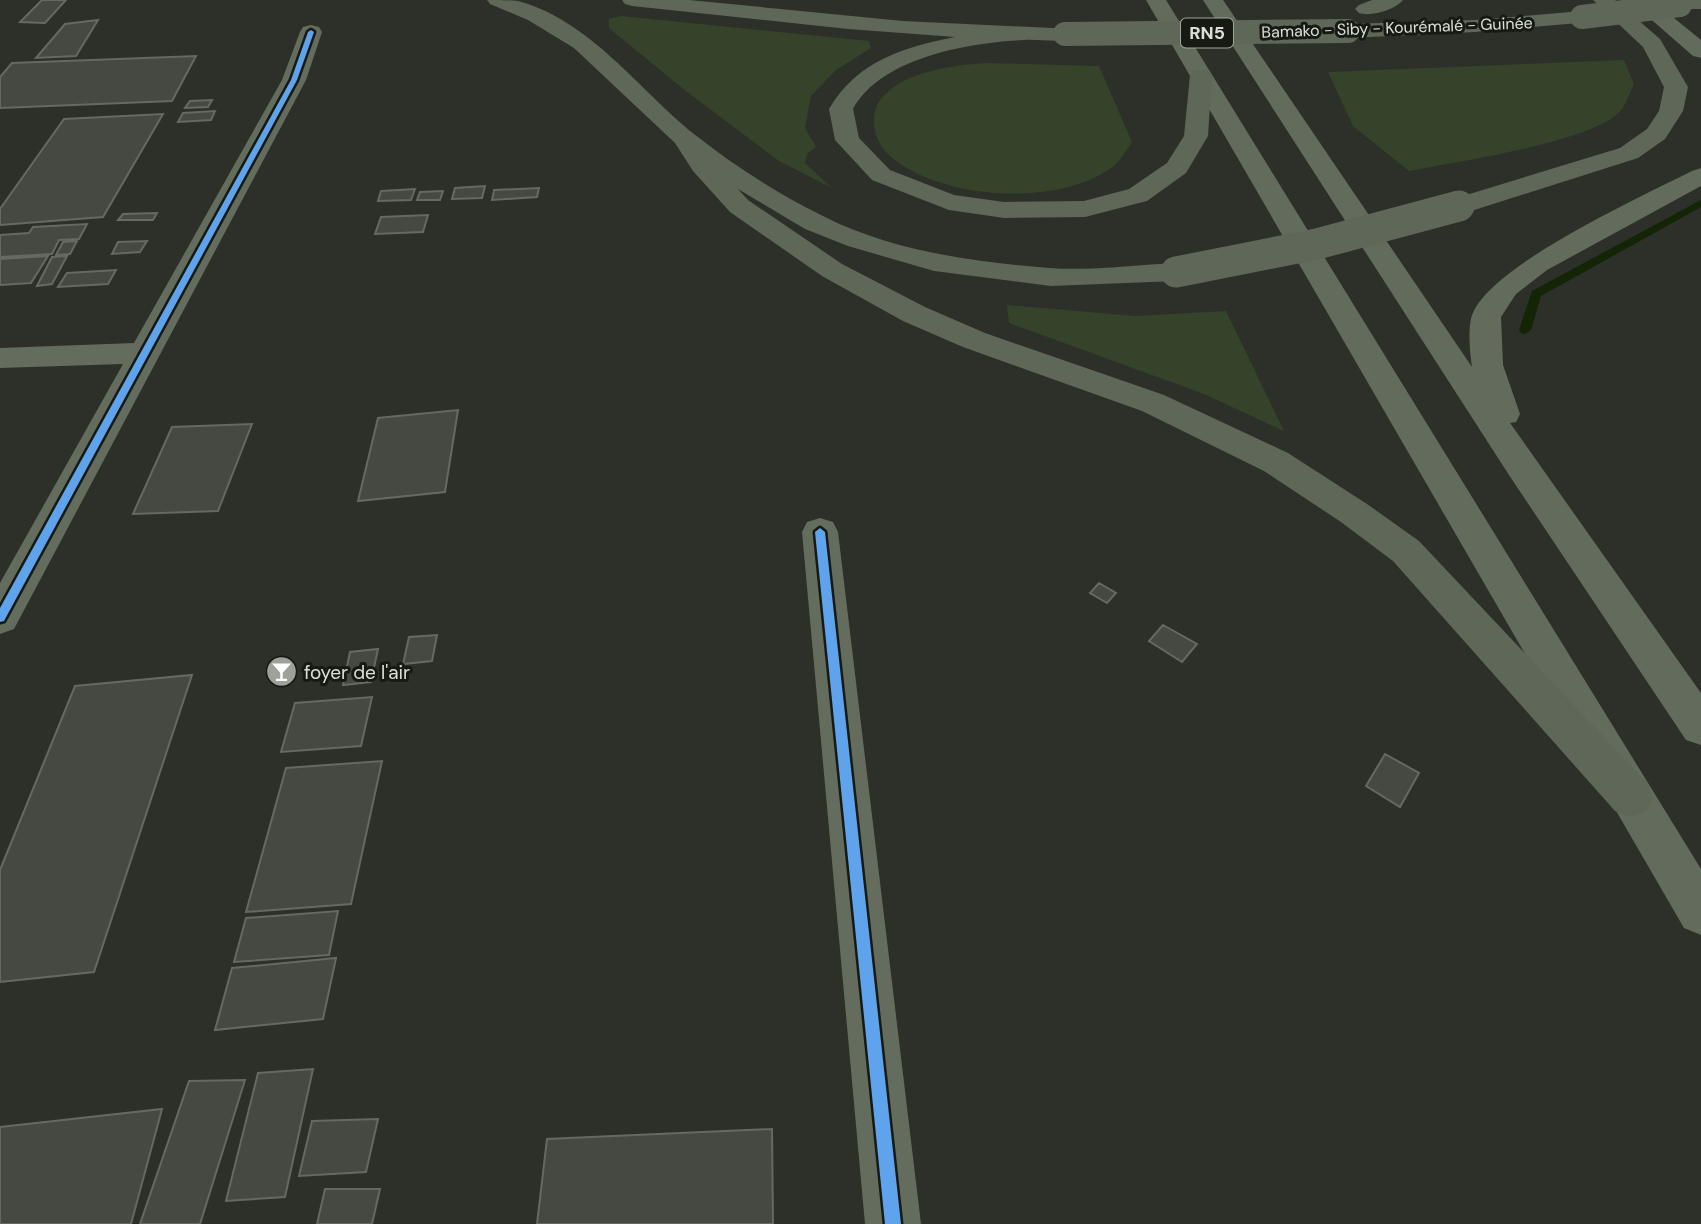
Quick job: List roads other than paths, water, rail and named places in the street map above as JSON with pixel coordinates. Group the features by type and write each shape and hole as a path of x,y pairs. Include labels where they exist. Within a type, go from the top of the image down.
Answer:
{"highway":[{"path":"497,0 536,15 582,43 685,139 752,187 815,223 858,240 934,262 1051,277 1176,272 1317,244 1459,206 1629,153 1656,134 1671,111 1675,87 1653,44 1603,0"},
{"name":"Bamako - Siby - Kourémalé - Guinée","path":"632,0 853,22 1018,34 1348,31 1475,26 1691,4"},
{"name":"Bamako - Siby - Kourémalé - Guinée","path":"1342,10 1400,3"},
{"name":"Bamako - Siby - Kourémalé - Guinée","path":"1148,6 1320,10"},
{"path":"1018,34 917,54 884,66 856,87 841,109 847,140 881,175 949,202 1004,210 1085,209 1138,195 1177,168 1196,136 1201,75"},
{"path":"685,139 702,166 739,206 832,270 914,314 974,340 1153,403 1276,462 1354,513 1406,551 1631,797"}],"main road":[{"path":"1213,0 1521,466 1701,727"},
{"path":"1639,0 1701,51"},
{"path":"1148,6 1201,75 1701,912"},
{"path":"1521,466 1487,365 1486,317 1506,288 1537,264 1701,176"}],"street":[{"path":"0,618 294,80 312,32"},
{"path":"0,358 145,352"},
{"path":"820,532 893,1224"}],"waterway":[{"path":"1525,330 1536,294 1701,203"}],"place":[{"name":"foyer de l'air","path":"281,672"}]}
